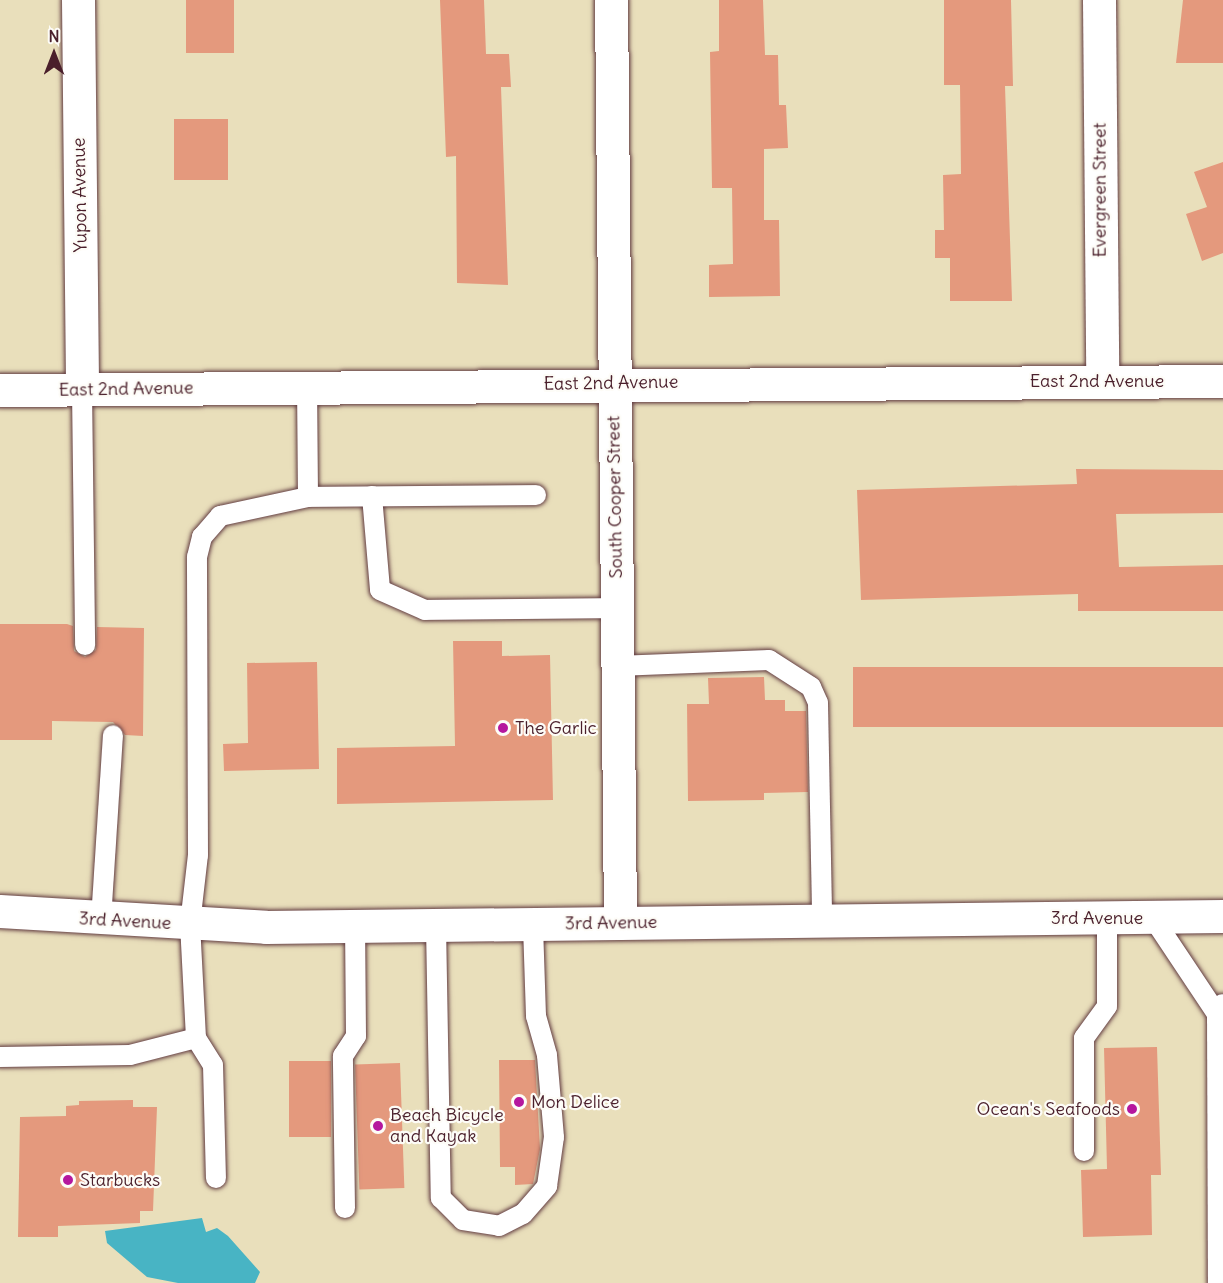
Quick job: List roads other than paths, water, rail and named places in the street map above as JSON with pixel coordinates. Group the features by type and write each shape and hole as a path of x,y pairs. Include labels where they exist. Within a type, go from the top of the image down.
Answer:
{"street":[{"name":"Yupon Avenue","path":"78,0 82,389"},
{"name":"South Cooper Street","path":"611,0 620,923"},
{"name":"Evergreen Street","path":"1099,0 1102,380"},
{"name":"East 2nd Avenue","path":"0,390 613,382 1223,381"},
{"name":"3rd Avenue","path":"0,911 100,920 190,924 355,926 1223,916"}],"lane":[{"path":"307,386 308,498"},
{"path":"82,389 85,645"},
{"path":"216,1178 213,1065 196,1038 190,924 198,855 195,662 202,537 220,516 308,498 536,495"},
{"path":"372,496 380,590 425,610 616,608"},
{"path":"617,666 769,660 811,687 818,703 822,921"},
{"path":"100,920 113,735"},
{"path":"1084,1151 1084,1038 1107,1006 1107,917"},
{"path":"1154,918 1220,1008 1218,1283"},
{"path":"436,925 441,1198 463,1220 499,1226 523,1214 548,1186 554,1137 547,1055 536,1016 533,924"},
{"path":"345,1208 343,1056 356,1036 355,926"},
{"path":"0,1057 130,1055 196,1038"}],"water":[{"path":"202,1218 206,1232 217,1228 228,1236 260,1272 255,1283 178,1283 147,1277 107,1243 105,1231"}],"place":[{"name":"The Garlic","path":"503,728"},
{"name":"Mon Delice","path":"519,1102"},
{"name":"Ocean's Seafoods","path":"1132,1109"},
{"name":"Beach Bicycle and Kayak","path":"378,1126"},
{"name":"Starbucks","path":"68,1180"}]}
